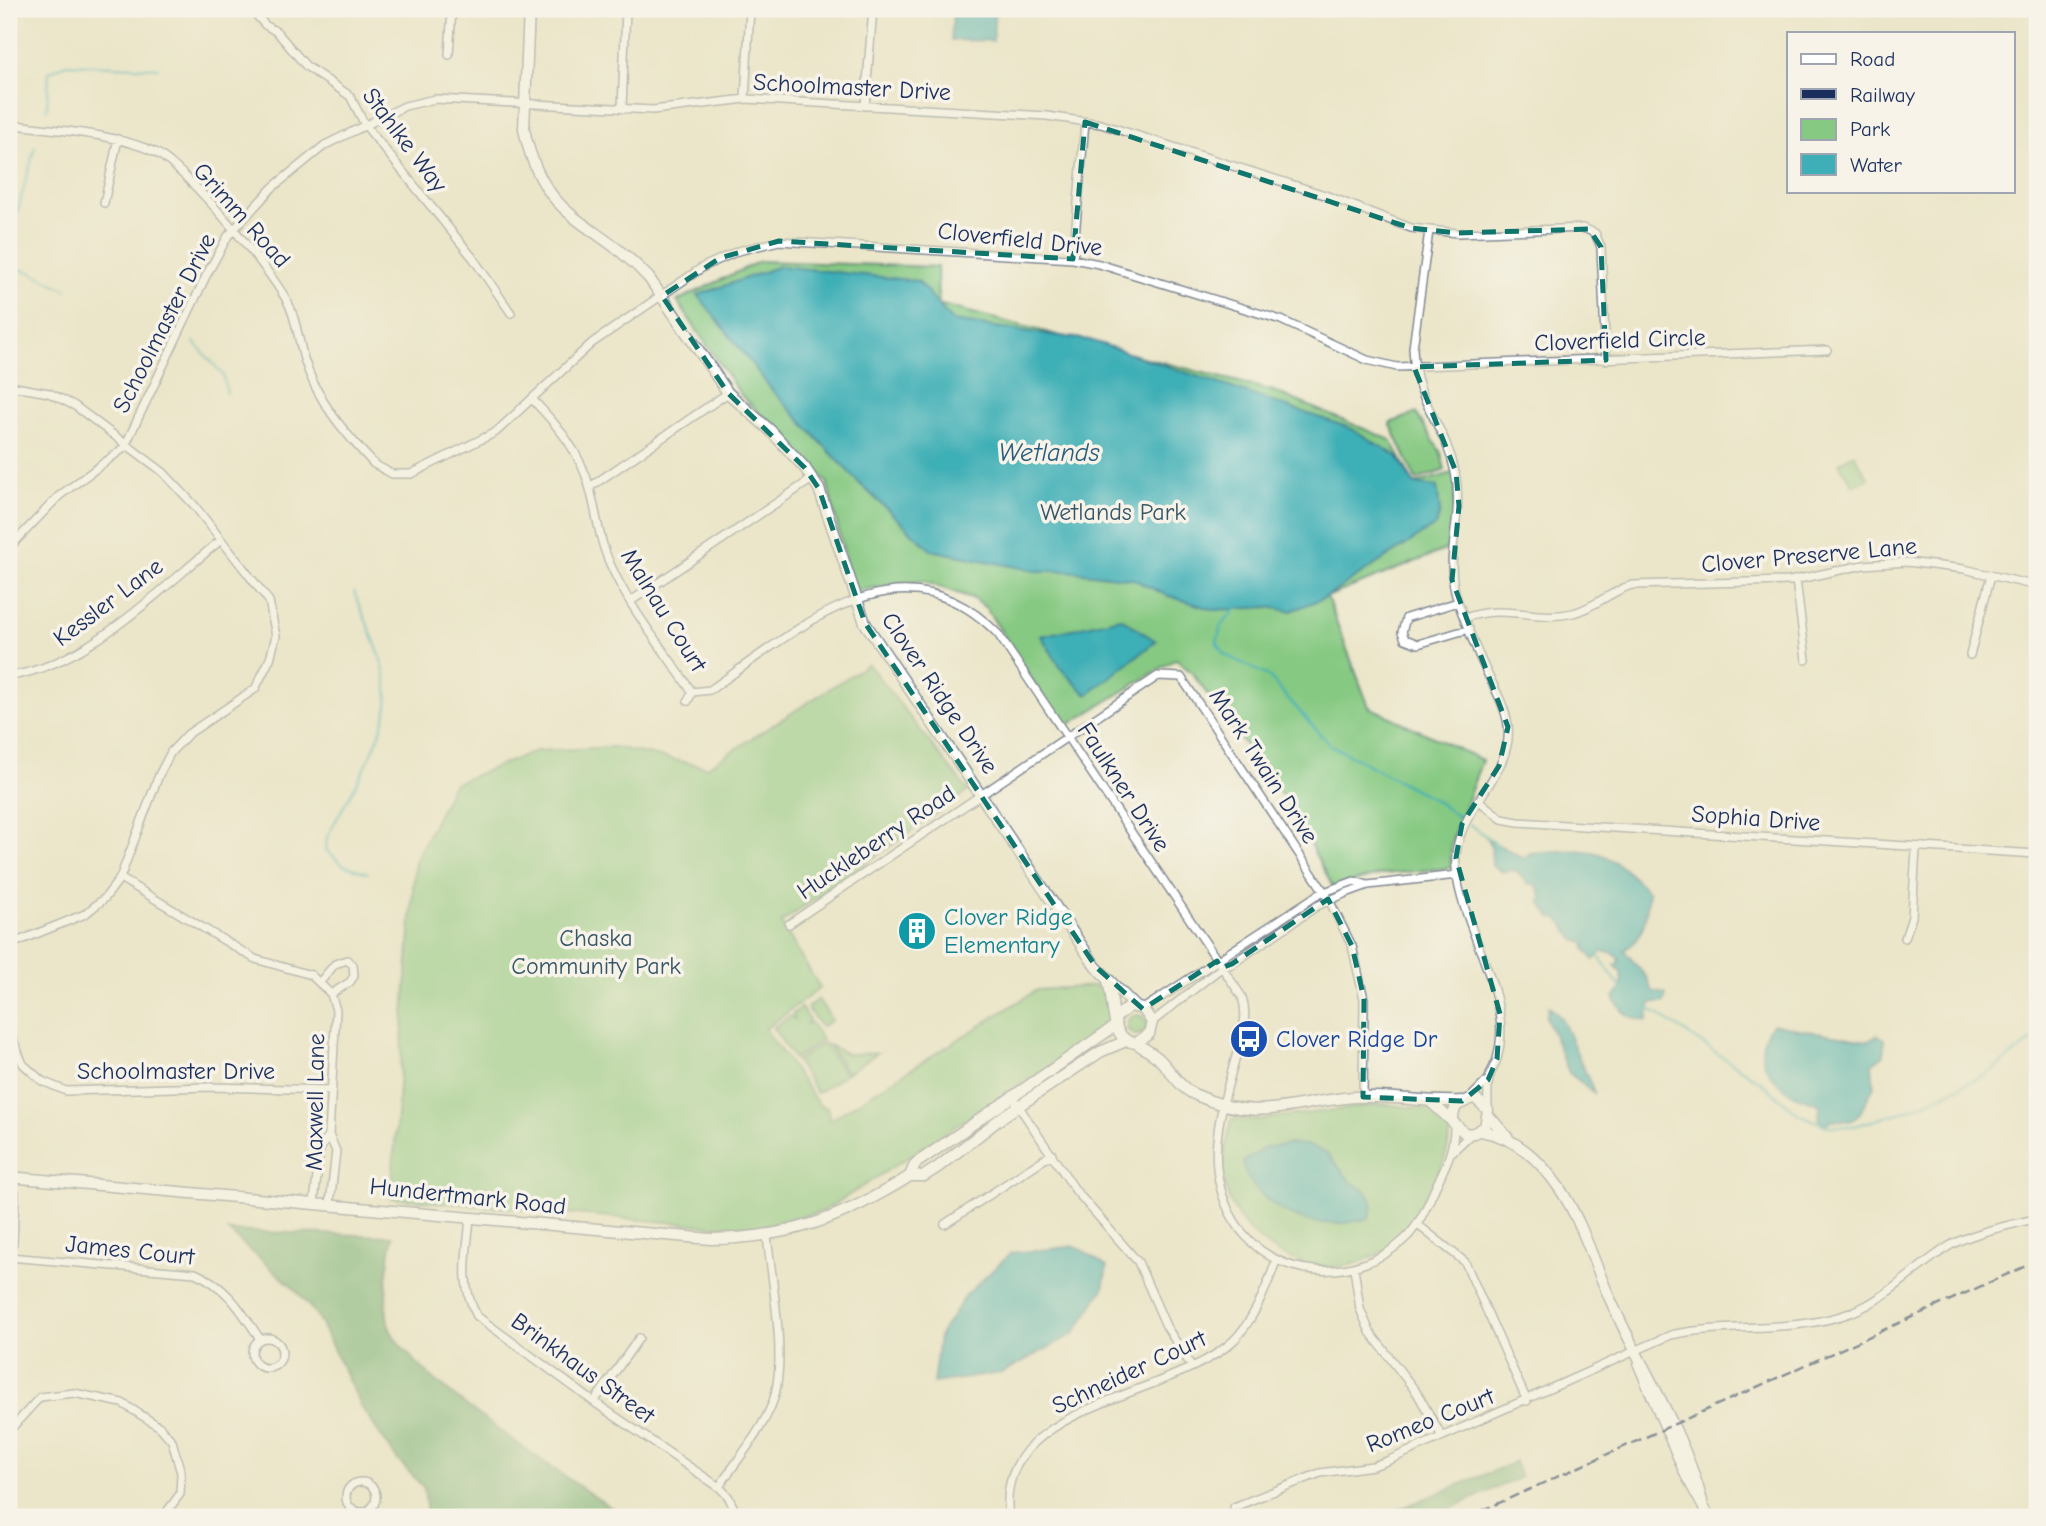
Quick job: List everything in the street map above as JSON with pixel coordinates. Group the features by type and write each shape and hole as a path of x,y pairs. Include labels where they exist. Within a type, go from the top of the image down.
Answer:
{"street":[{"name":"Stahlke Way","path":"251,9 265,25 277,32 306,66 350,96 365,125 472,258 511,313"},
{"path":"449,55 452,9"},
{"name":"Clover Ridge Drive","path":"529,9 525,103 528,148 547,190 574,220 635,262 662,296 728,393 770,430 812,479 818,489 865,623 1107,979 1139,1007"},
{"path":"621,109 626,9"},
{"path":"745,99 750,9"},
{"path":"865,106 873,9"},
{"name":"Schoolmaster Drive","path":"9,548 60,496 125,445 206,276 234,230 272,188 305,159 365,125 405,106 435,99 653,110 745,99 1047,116 1101,124 1325,195 1392,223 1429,231 1458,233 1583,228 1595,233 1601,247 1606,360"},
{"path":"1073,259 1085,122"},
{"name":"Grimm Road","path":"9,124 118,139 157,153 234,230 281,289 305,360 323,402 346,434 383,470 401,475 420,471 496,432 592,343 662,296"},
{"path":"104,203 118,139"},
{"path":"1429,231 1413,348 1414,367 1422,399 1446,441 1456,472 1459,506 1450,562 1458,602 1505,712 1508,727 1499,766 1462,824 1456,850 1457,875 1500,1014 1499,1049 1489,1080 1489,1113 1478,1132 1452,1153"},
{"name":"Cloverfield Drive","path":"662,296 720,258 779,241 1073,259 1124,270 1281,320 1367,360 1414,367"},
{"name":"Cloverfield Circle","path":"1414,367 1827,350"},
{"path":"9,386 49,393 66,402 179,487 269,601 276,636 271,659 255,689 188,734 171,752 159,775 120,878 105,898 85,914 9,945"},
{"path":"590,487 728,393"},
{"name":"Malnau Court","path":"533,400 569,440 590,487 605,553 631,601 692,692"},
{"path":"631,601 812,479"},
{"name":"Kessler Lane","path":"9,676 58,664 90,645 221,540"},
{"name":"Clover Preserve Lane","path":"1465,618 1493,610 1563,615 1576,613 1632,585 1796,580 1863,565 1907,562 1991,575 2037,586"},
{"path":"1970,655 1991,575"},
{"path":"1796,580 1806,660"},
{"name":"Faulkner Drive","path":"692,692 710,690 820,615 856,599 888,592 915,591 943,597 967,608 998,634 1242,997 1245,1013 1223,1106"},
{"path":"1458,602 1406,618 1402,632 1405,639 1418,645 1469,629"},
{"name":"Huckleberry Road","path":"789,924 1158,676"},
{"name":"Mark Twain Drive","path":"1158,676 1181,677 1189,687 1326,896 1352,946 1364,999 1363,1097"},
{"path":"688,701 692,692"},
{"name":"Sophia Drive","path":"1478,800 1502,818 1518,822 2037,854"},
{"path":"1905,937 1912,917 1916,848"},
{"path":"1219,964 1152,1025 1146,1038 1100,1052 1016,1103 915,1164 910,1176 924,1177 931,1172 1016,1103 1116,1022 1124,1009 1139,1007 1219,964 1232,964 1326,896 1368,884 1457,875"},
{"path":"120,878 254,959 300,969 331,993 350,982 354,976 353,965 347,960 335,964 320,982"},
{"name":"Clover Ridge Drive","path":"1107,979 1116,1022"},
{"name":"Maxwell Lane","path":"330,1204 336,1150 329,1135 336,1010 331,993"},
{"path":"1139,1007 1152,1025 1159,1059"},
{"path":"1116,1022 1118,1035 1159,1059 1192,1094 1223,1106 1252,1112 1363,1097 1402,1097 1428,1101 1480,1100 1508,1138 1534,1157 1561,1191 1586,1238 1634,1350 1669,1415 1694,1471 1709,1517"},
{"name":"Schoolmaster Drive","path":"9,1030 17,1054 42,1081 79,1092 210,1087 332,1090"},
{"path":"9,1058 17,1054"},
{"path":"1223,1106 1216,1136 1214,1163 1217,1185 1237,1226 1276,1261 1313,1271 1354,1268 1390,1251 1418,1225 1452,1153 1453,1121 1465,1100 1489,1080"},
{"path":"1428,1101 1466,1133 1478,1132 1508,1138"},
{"path":"1016,1103 1081,1197 1138,1262 1166,1326 1192,1367"},
{"path":"314,1203 320,1149 329,1135"},
{"path":"945,1224 1052,1154"},
{"name":"Hundertmark Road","path":"9,1177 710,1239 767,1236 838,1217 910,1176"},
{"path":"9,1177 15,1193 13,1243 9,1249"},
{"name":"Brinkhaus Street","path":"470,1218 465,1261 467,1297 477,1315 594,1402 719,1487 728,1496 738,1517"},
{"name":"Romeo Court","path":"1234,1507 1320,1473 1373,1466 1441,1435 1527,1401 1671,1335 1706,1328 1796,1327 1854,1311 1888,1293 1949,1247 1969,1236 2037,1218"},
{"path":"1418,1225 1465,1262 1527,1401"},
{"path":"719,1487 765,1419 776,1390 778,1354 767,1236"},
{"name":"James Court","path":"9,1257 195,1273 210,1279 235,1301 260,1339"},
{"name":"Schneider Court","path":"1009,1517 1008,1493 1021,1454 1042,1435 1071,1417 1192,1367 1231,1342 1241,1331 1276,1261"},
{"path":"1354,1268 1360,1309 1370,1332 1417,1393 1441,1435"},
{"path":"268,1338 279,1345 282,1356 273,1367 261,1367 254,1361 252,1348 260,1339 268,1338"},
{"path":"594,1402 639,1338"},
{"path":"9,1431 40,1397 74,1394 122,1403 160,1427 172,1441 181,1473 180,1494 163,1517"},
{"path":"361,1482 372,1486 376,1498 370,1509 363,1511 352,1508 347,1500 351,1486 361,1482"},
{"path":"344,1517 352,1508"}],"highlighted area":[{"path":"1085,122 1411,228 1458,233 1589,229 1601,247 1606,360 1414,367 1456,472 1459,506 1452,580 1508,727 1499,766 1462,824 1456,858 1500,1014 1497,1059 1488,1080 1462,1101 1363,1097 1364,999 1352,946 1328,899 1232,964 1221,968 1217,961 1143,1009 1096,967 865,623 819,489 805,468 728,393 662,296 720,258 779,241 1073,259"}],"green space":[{"name":"Wetlands","path":"760,261 937,267 938,304 1273,391 1391,440 1414,484 1456,472 1452,547 1327,597 1369,707 1482,760 1451,844 1451,868 1383,874 1333,887 1289,805 1191,672 1176,659 1063,728 986,608 972,598 922,581 853,591 827,482 741,395 677,301"},
{"path":"1416,413 1441,453 1445,470 1416,480 1390,423"},
{"path":"1854,454 1868,478 1854,486 1839,463"},
{"name":"Chaska Community Park","path":"868,664 968,791 781,923 820,988 765,1029 819,1105 827,1108 830,1120 1037,990 1109,985 1110,1027 824,1211 763,1226 712,1226 391,1198 415,862 453,784 536,751 614,747 707,767"},
{"path":"818,999 832,1020 821,1027 807,1008"},
{"path":"801,1008 809,1019 806,1024 810,1022 822,1040 794,1059 773,1028 790,1016 794,1019 793,1014"},
{"path":"1137,1015 1144,1018 1147,1025 1144,1032 1137,1035 1130,1032 1127,1025 1130,1018"},
{"path":"823,1043 845,1074 817,1093 796,1061"},
{"path":"828,1045 847,1054 877,1053 847,1073"},
{"path":"1383,1104 1437,1110 1451,1121 1448,1149 1438,1175 1417,1217 1400,1239 1365,1260 1329,1267 1310,1265 1274,1250 1244,1224 1226,1190 1223,1171 1232,1119 1255,1120"},
{"path":"228,1231 393,1236 386,1306 389,1326 402,1347 458,1399 533,1455 625,1517 427,1517 424,1488 397,1459 362,1408 317,1316 294,1288"},
{"path":"1515,1462 1521,1477 1432,1517 1380,1517"}],"water":[{"path":"953,9 995,9 993,41 951,40"},
{"name":"Wetlands","path":"780,266 918,281 952,321 1090,340 1350,428 1397,456 1414,484 1437,487 1440,512 1436,525 1326,597 1291,611 1268,607 1214,610 1166,595 1133,579 1068,571 1037,571 931,550 860,484 772,390 698,295"},
{"path":"1121,618 1156,641 1087,695 1062,670 1041,636"},
{"path":"1487,839 1524,858 1530,853 1552,851 1584,850 1596,853 1619,865 1649,892 1641,932 1624,950 1647,978 1652,991 1666,994 1664,1003 1651,1003 1647,1021 1626,1014 1614,997 1622,987 1621,972 1615,965 1619,964 1619,958 1612,953 1601,952 1594,960 1585,949 1586,944 1575,940 1558,918 1551,917 1541,904 1542,896 1535,884 1528,884 1516,870 1503,872 1492,866 1491,847"},
{"path":"1549,1006 1562,1019 1595,1094 1569,1073 1546,1017"},
{"path":"1772,1024 1868,1041 1878,1035 1884,1039 1884,1055 1872,1064 1874,1086 1859,1115 1851,1121 1832,1120 1825,1124 1819,1121 1820,1105 1795,1095 1776,1081 1769,1073 1762,1055 1766,1034"},
{"path":"1288,1144 1307,1145 1327,1153 1350,1181 1368,1193 1373,1204 1369,1218 1338,1223 1309,1221 1295,1217 1269,1202 1250,1181 1243,1162 1264,1148"},
{"path":"1076,1246 1107,1267 1103,1289 1075,1333 1002,1373 933,1383 939,1336 966,1295 1011,1253"}],"waterway":[{"path":"47,110 49,72 66,64 158,68"},
{"path":"9,258 15,220 35,147"},
{"path":"9,267 30,272 67,290"},
{"path":"194,342 223,375 227,394"},
{"path":"354,592 382,662 387,705 371,755 327,837 326,850 343,865 368,873"},
{"path":"1237,607 1221,626 1217,642 1224,654 1268,676 1329,744 1433,799 1463,820"},
{"path":"1469,824 1498,845"},
{"path":"1597,954 1622,989"},
{"path":"1647,1007 1762,1083 1797,1113 1827,1126 1855,1126 1912,1109 1987,1074 2037,1037"}],"railway":[{"path":"1468,1517 2037,1261"}],"place":[{"name":"Clover Ridge Elementary","path":"917,931"},
{"name":"Clover Ridge Dr","path":"1249,1039"}],"park label":[{"name":"Wetlands Park","path":"1113,512"}]}
